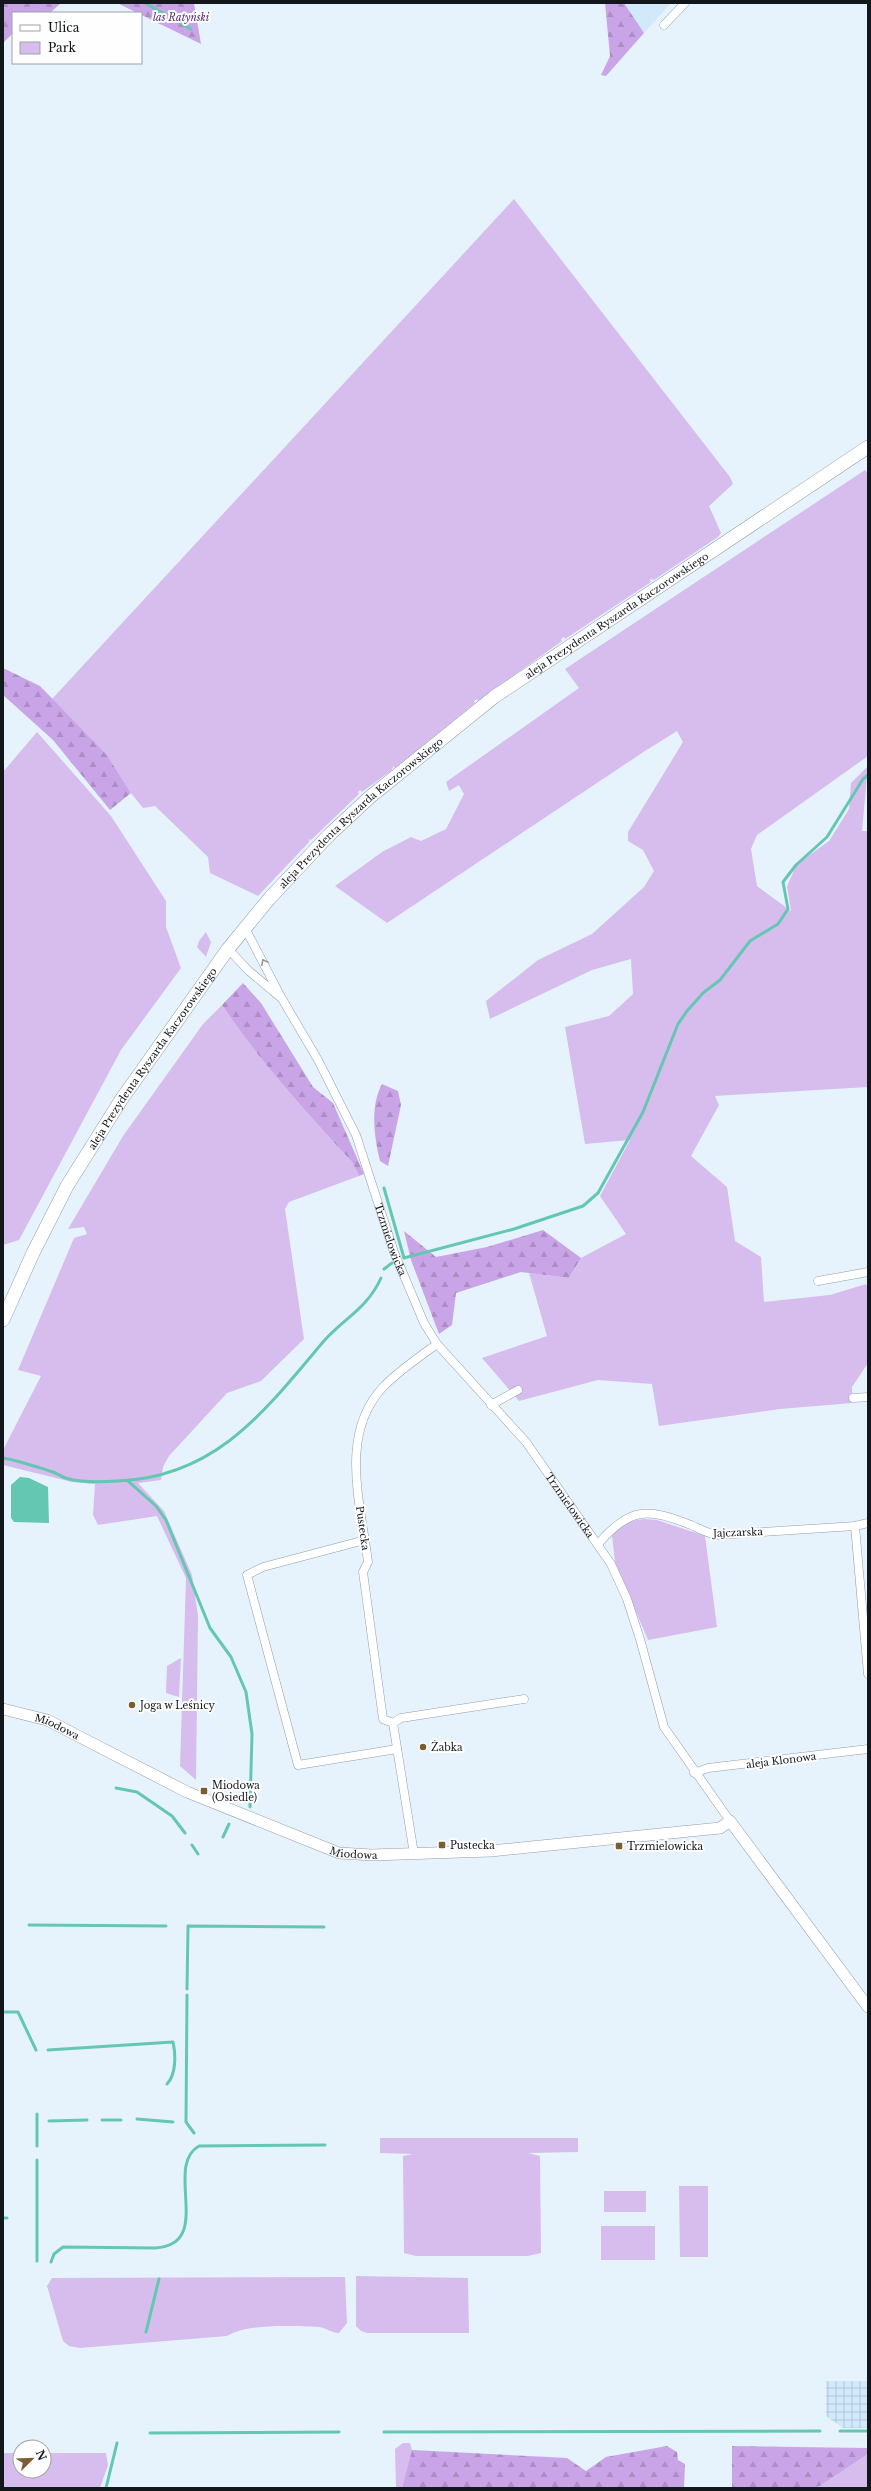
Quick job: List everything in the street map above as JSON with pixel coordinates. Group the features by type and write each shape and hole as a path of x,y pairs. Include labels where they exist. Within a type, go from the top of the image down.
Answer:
{"main road":[{"name":"aleja Prezydenta Ryszarda Kaczorowskiego","path":"3,1320 33,1253 67,1186 121,1100 228,949 245,928 329,835 370,797 494,697 868,447"}],"street":[{"path":"664,26 685,3"},
{"name":"Trzmielowicka","path":"245,928 281,997 318,1060 356,1135 394,1252 424,1323 437,1344 526,1442 611,1564 627,1599 664,1727 694,1773 868,2007"},
{"name":"Trzmielowicka","path":"228,949 249,971 281,997"},
{"path":"818,1281 868,1272"},
{"name":"Pustecka","path":"393,1723 383,1719 363,1572 368,1562 355,1468 356,1440 372,1403 384,1386 437,1344"},
{"path":"491,1404 518,1390"},
{"path":"853,1398 868,1397"},
{"name":"Jajczarska","path":"598,1544 624,1519 641,1514 654,1513 668,1517 706,1533 717,1534 855,1526 868,1523"},
{"path":"855,1526 868,1674"},
{"path":"365,1540 263,1567 247,1575 298,1765 397,1749"},
{"path":"414,1854 393,1723 401,1718 524,1699"},
{"name":"Miodowa","path":"3,1709 47,1720 193,1794 339,1853 414,1854 491,1851 594,1842 720,1828 730,1821"},
{"name":"aleja Klonowa","path":"694,1773 708,1768 868,1749"}],"shaded area":[{"path":"624,3 671,3 644,33"},
{"path":"20,1477 29,1478 48,1487 49,1523 14,1522 11,1518 11,1485"},
{"path":"826,2381 868,2381 868,2428 843,2428 826,2416"}],"green space":[{"path":"3,3 61,3 51,12 12,12 12,34 3,43"},
{"name":"las Ratyński","path":"117,3 194,3 201,44 142,15 142,12 135,12"},
{"path":"605,3 624,3 644,33 606,76 601,75 610,56"},
{"path":"514,199 730,477 733,484 709,506 721,533 718,537 654,580 650,579 651,582 565,639 564,637 561,639 562,641 478,701 477,699 474,701 475,703 395,768 393,766 392,770 362,792 360,790 358,792 359,794 311,840 309,839 309,842 258,896 210,873 208,857 155,806 143,808 131,793 107,755 52,699"},
{"path":"865,470 868,473 868,756 757,835 751,849 757,886 791,911 787,886 797,864 829,841 849,809 851,783 868,766 862,831 868,831 868,1087 715,1096 719,1105 691,1156 727,1187 735,1241 761,1257 764,1302 830,1295 866,1284 868,1289 868,1363 852,1387 852,1403 780,1409 659,1426 652,1384 598,1380 519,1401 482,1358 547,1336 529,1273 569,1278 581,1258 626,1234 600,1196 630,1140 585,1144 565,1027 609,1016 633,994 631,959 592,970 490,1019 486,1001 538,960 592,934 644,887 654,871 643,850 628,841 628,832 683,742 677,731 387,923 335,886 382,852 411,837 421,841 446,829 464,794 459,785 449,791 446,782 579,688 565,669"},
{"path":"3,668 40,686 107,755 131,793 110,810 53,740 3,695"},
{"path":"37,732 111,816 166,901 166,927 181,968 121,1050 19,1240 3,1245 3,772"},
{"path":"206,932 211,942 206,957 197,947 199,941"},
{"path":"243,983 261,1003 313,1087 333,1103 364,1174 359,1176 352,1162 268,1067 222,1005"},
{"path":"222,1005 268,1067 352,1162 359,1176 289,1202 285,1209 304,1339 261,1381 227,1393 169,1456 163,1467 161,1480 138,1483 164,1511 192,1575 198,1616 196,1780 180,1766 186,1578 157,1516 98,1525 93,1515 95,1484 72,1482 3,1465 3,1450 41,1376 18,1370 74,1238 87,1234 84,1227 68,1229 123,1136 203,1024"},
{"path":"382,1084 398,1091 401,1105 388,1166 380,1161 374,1122 376,1102"},
{"path":"543,1230 581,1258 569,1278 521,1272 456,1293 452,1325 439,1334 411,1260 404,1231 436,1257 487,1247"},
{"path":"636,1520 657,1520 705,1536 717,1627 648,1640 615,1562 612,1535 621,1525"},
{"path":"181,1658 179,1697 166,1693 167,1666"},
{"path":"380,2138 578,2138 578,2152 528,2153 540,2156 541,2253 528,2256 416,2256 404,2253 403,2156 413,2154 380,2153"},
{"path":"679,2186 708,2186 708,2257 680,2257"},
{"path":"604,2191 646,2191 646,2212 604,2212"},
{"path":"601,2226 655,2226 655,2260 601,2260"},
{"path":"356,2276 468,2278 469,2333 367,2333 361,2331 356,2326"},
{"path":"345,2277 347,2323 339,2333 319,2327 272,2326 247,2329 227,2336 80,2348 69,2346 63,2341 47,2286 52,2278"},
{"path":"403,2443 410,2443 412,2450 404,2488 396,2488 395,2449"},
{"path":"667,2446 677,2452 678,2460 685,2464 684,2488 404,2488 403,2485 412,2450 567,2458 586,2471 606,2457"},
{"path":"732,2446 868,2448 868,2454 820,2486 811,2488 732,2488"},
{"path":"3,2453 12,2453 12,2479 52,2479 52,2453 106,2453 108,2465 100,2488 3,2488"},
{"path":"868,2454 868,2488 811,2488 820,2486"}],"waterway":[{"path":"145,3 191,29"},
{"path":"384,1188 404,1258 514,1229 583,1206 598,1193 643,1112 678,1024 703,993 720,980 750,941 778,924 788,909 783,882 796,865 827,837 863,779 868,775"},
{"path":"384,1269 392,1263"},
{"path":"3,1458 22,1462 67,1478 87,1482 118,1481 153,1477 183,1467 211,1453 236,1436 280,1392 323,1342 362,1306 369,1298 381,1278"},
{"path":"128,1481 156,1506 166,1520 210,1628 231,1657 246,1692 252,1734 250,1807"},
{"path":"116,1788 137,1792 172,1816 185,1833"},
{"path":"223,1837 229,1824"},
{"path":"192,1845 198,1854"},
{"path":"29,1925 166,1926"},
{"path":"187,1989 188,1926 324,1927"},
{"path":"187,1995 186,2122 194,2133"},
{"path":"3,2012 18,2012 36,2050"},
{"path":"48,2050 173,2042 175,2053 174,2070 167,2084"},
{"path":"37,2114 37,2146"},
{"path":"137,2119 173,2122"},
{"path":"49,2121 87,2120"},
{"path":"102,2120 121,2120"},
{"path":"51,2262 54,2254 63,2247 155,2248 173,2244 182,2234 186,2220 185,2170 189,2156 199,2146 325,2145"},
{"path":"37,2160 37,2261"},
{"path":"146,2332 159,2279"},
{"path":"384,2432 820,2431"},
{"path":"840,2431 868,2431"},
{"path":"150,2433 339,2432"},
{"path":"106,2488 117,2443"}],"place":[{"name":"Joga w Leśnicy","path":"132,1705"},
{"name":"Żabka","path":"423,1747"},
{"name":"Miodowa (Osiedle)","path":"204,1791"},
{"name":"Pustecka","path":"442,1845"},
{"name":"Trzmielowicka","path":"619,1846"}]}
